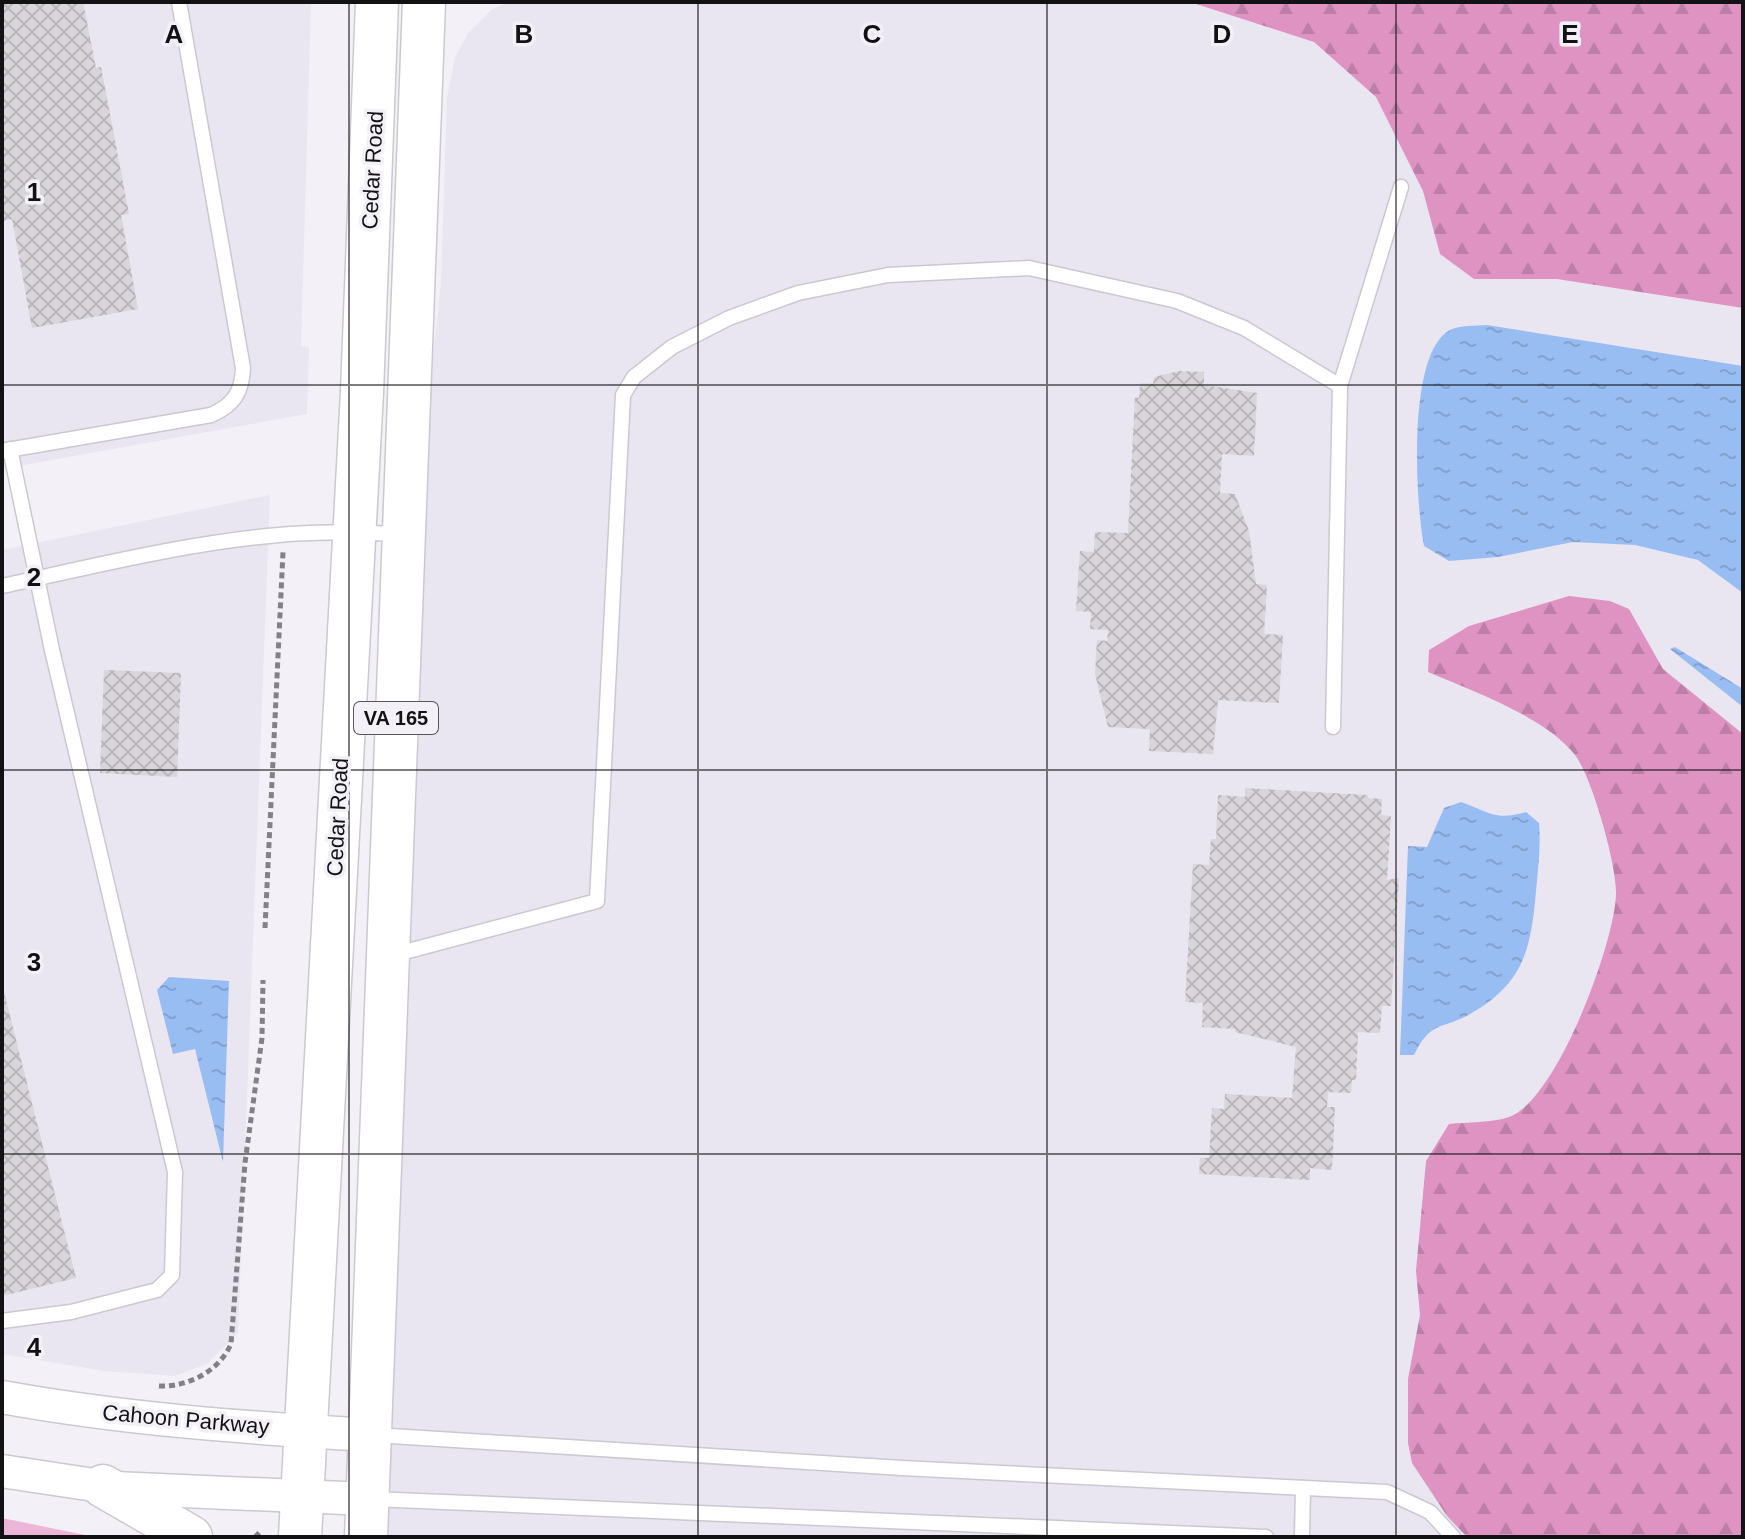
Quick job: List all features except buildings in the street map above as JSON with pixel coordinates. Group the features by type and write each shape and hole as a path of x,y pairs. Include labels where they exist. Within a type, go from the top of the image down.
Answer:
{"main road":[{"name":"Cedar Road","path":"281,1534 301,1496 377,69 377,2"},
{"name":"Cedar Road","path":"367,1518 424,2"},
{"path":"103,1486 191,1537"}],"street":[{"name":"Cahoon Parkway","path":"2,1397 54,1406 370,1435"},
{"path":"2,1471 103,1486 301,1496 367,1518"}],"lane":[{"path":"2,1321 56,1315 157,1290 172,1275 175,1172 6,450 211,415 236,398 242,384 243,368 179,2"},
{"path":"1333,727 1340,386 1401,187"},
{"path":"388,956 597,901 619,425 623,395 634,377 672,347 729,318 798,293 888,275 1029,268 1177,301 1244,328 1340,386"},
{"path":"2,586 198,546 284,535 402,534"},
{"path":"370,1435 902,1468 1387,1492 1408,1499 1430,1512 1453,1537"},
{"path":"1302,1537 1303,1488"},
{"path":"367,1518 1266,1537"}],"path":[{"path":"265,928 284,535"},
{"path":"151,1386 182,1384 199,1377 221,1362 231,1344 247,1147 262,1038 263,980"},
{"path":"255,1537 281,1534"}],"shaded area":[{"path":"2,2 311,2 301,346 309,347 307,414 2,469"},
{"path":"509,2 1743,2 1743,1537 385,1537 420,478 441,283 447,98 455,57 469,32 491,10"},
{"path":"270,495 238,1333 207,1364 175,1376 105,1371 2,1354 2,550"},
{"path":"2,1518 95,1537 2,1537"}],"green space":[{"path":"1190,2 1743,2 1743,308 1557,279 1474,279 1440,254 1423,191 1376,97 1314,42"},
{"path":"1569,596 1610,601 1629,609 1663,669 1743,734 1743,1537 1467,1537 1447,1516 1412,1463 1408,1443 1408,1379 1420,1315 1416,1271 1426,1161 1449,1124 1509,1117 1527,1105 1546,1082 1564,1052 1594,981 1606,947 1616,894 1602,822 1589,782 1575,755 1562,741 1527,717 1428,672 1429,650 1469,626"}],"water":[{"path":"1487,325 1743,366 1743,593 1698,560 1635,545 1573,542 1498,557 1449,561 1424,546 1417,466 1420,398 1426,368 1436,344 1450,330"},
{"path":"1675,647 1743,689 1743,707 1670,649"},
{"path":"1461,802 1499,815 1526,812 1539,823 1536,891 1527,946 1522,962 1503,990 1470,1014 1432,1031 1414,1055 1400,1055 1408,846 1427,847 1444,808"},
{"path":"169,977 229,981 223,1162 195,1049 173,1054 157,990"}]}
